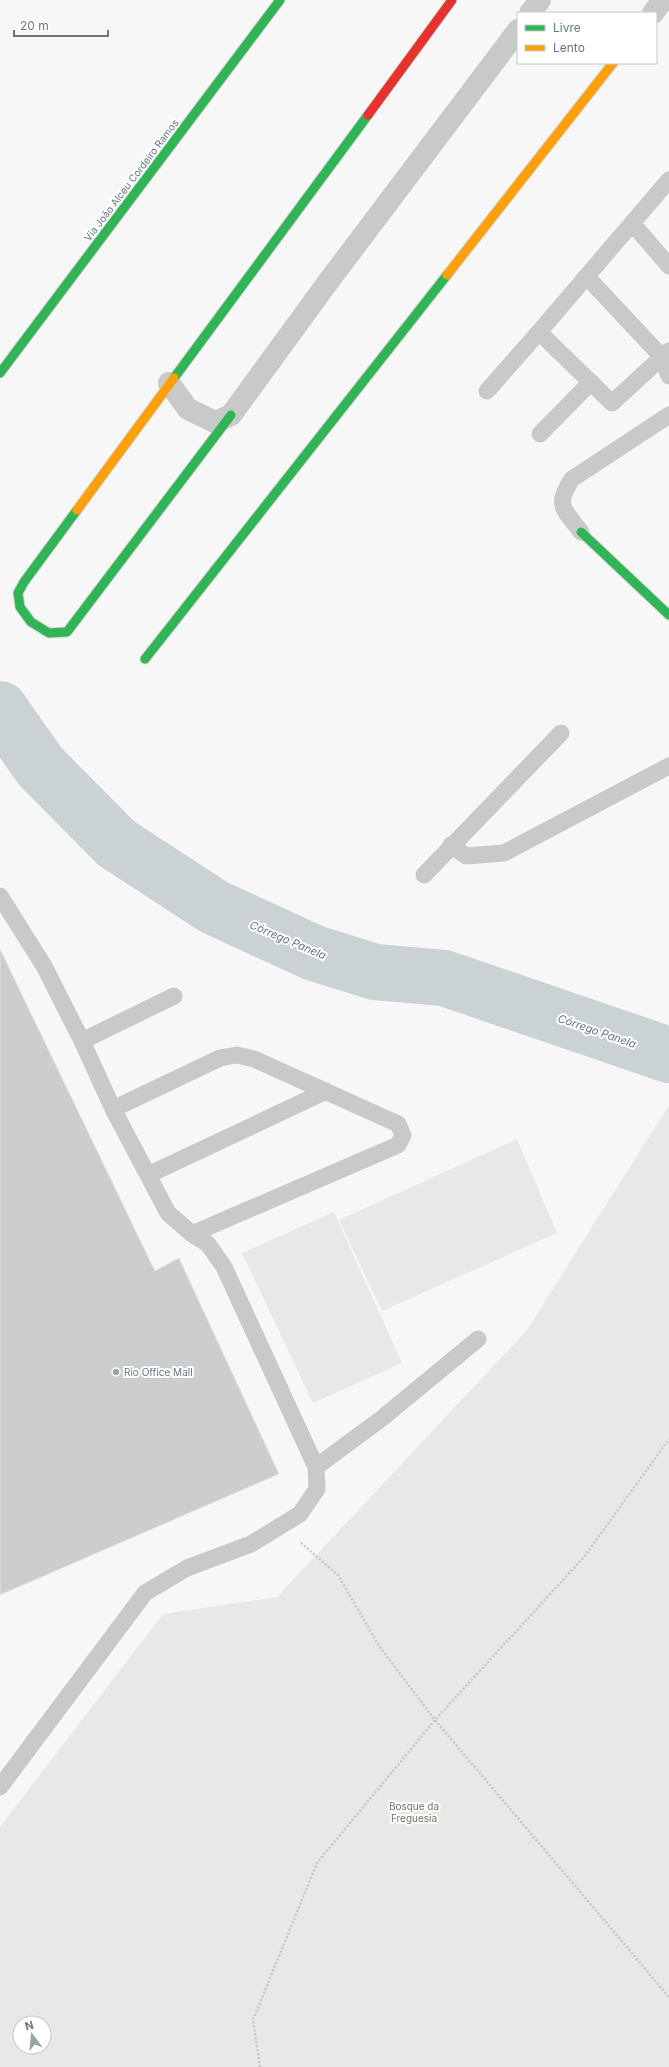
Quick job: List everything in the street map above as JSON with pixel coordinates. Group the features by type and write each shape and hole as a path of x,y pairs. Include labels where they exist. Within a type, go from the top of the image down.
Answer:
{"street":[{"name":"Via João Alceu Cordeiro Ramos","path":"0,373 280,0"},
{"path":"452,0 24,582 18,593 20,607 31,622 49,633 67,632 517,31"},
{"path":"531,12 540,0"},
{"path":"654,12 663,0"},
{"path":"145,658 612,64"},
{"path":"169,383 188,409 215,422 231,415"},
{"path":"581,532 669,615"}],"lane":[{"path":"487,391 587,277 669,180"},
{"path":"632,224 669,266"},
{"path":"587,277 666,354 669,376"},
{"path":"539,332 612,403 666,354"},
{"path":"540,434 591,382"},
{"path":"581,532 562,506 563,493 572,479 669,415"},
{"path":"424,875 561,733"},
{"path":"452,845 466,856 504,853 669,766"},
{"path":"0,896 44,966 82,1041 113,1109 168,1213 192,1234 208,1244 224,1267 316,1467 317,1489 300,1514 281,1526 251,1544 187,1568 145,1593 0,1787"},
{"path":"82,1041 174,996"},
{"path":"113,1109 220,1058 237,1055 254,1059 398,1124 403,1135 398,1145 192,1234"},
{"path":"148,1176 326,1092"},
{"path":"316,1467 381,1419 478,1339"}],"path":[{"path":"260,2067 253,2020 316,1863 435,1720 584,1557 669,1439"},
{"path":"281,1526 338,1576 379,1646 435,1720 669,1997"}],"green space":[{"name":"Bosque da Freguesia","path":"669,1105 669,2067 0,2067 0,1827 163,1614 277,1597 527,1330"},
{"path":"517,1139 557,1233 382,1311 339,1220"},
{"path":"334,1212 402,1363 313,1403 242,1253"}],"building":[{"name":"Rio Office Mall","path":"0,949 155,1271 179,1258 279,1474 0,1595"}],"waterway":[{"name":"Córrego Panela","path":"0,709 40,766 116,843 214,907 314,953 375,972 444,978 669,1055"}],"traffic: fast":[{"path":"0,373 280,0"},
{"path":"174,378 368,115"},
{"path":"145,659 447,275"},
{"path":"77,510 24,582 18,593 20,607 31,622 49,633 67,632 231,415"},
{"path":"581,532 669,615"}],"traffic: slow":[{"path":"447,275 612,64"},
{"path":"77,510 174,378"}],"traffic: jam":[{"path":"368,115 452,0"}],"place":[{"name":"Rio Office Mall","path":"116,1372"}]}
